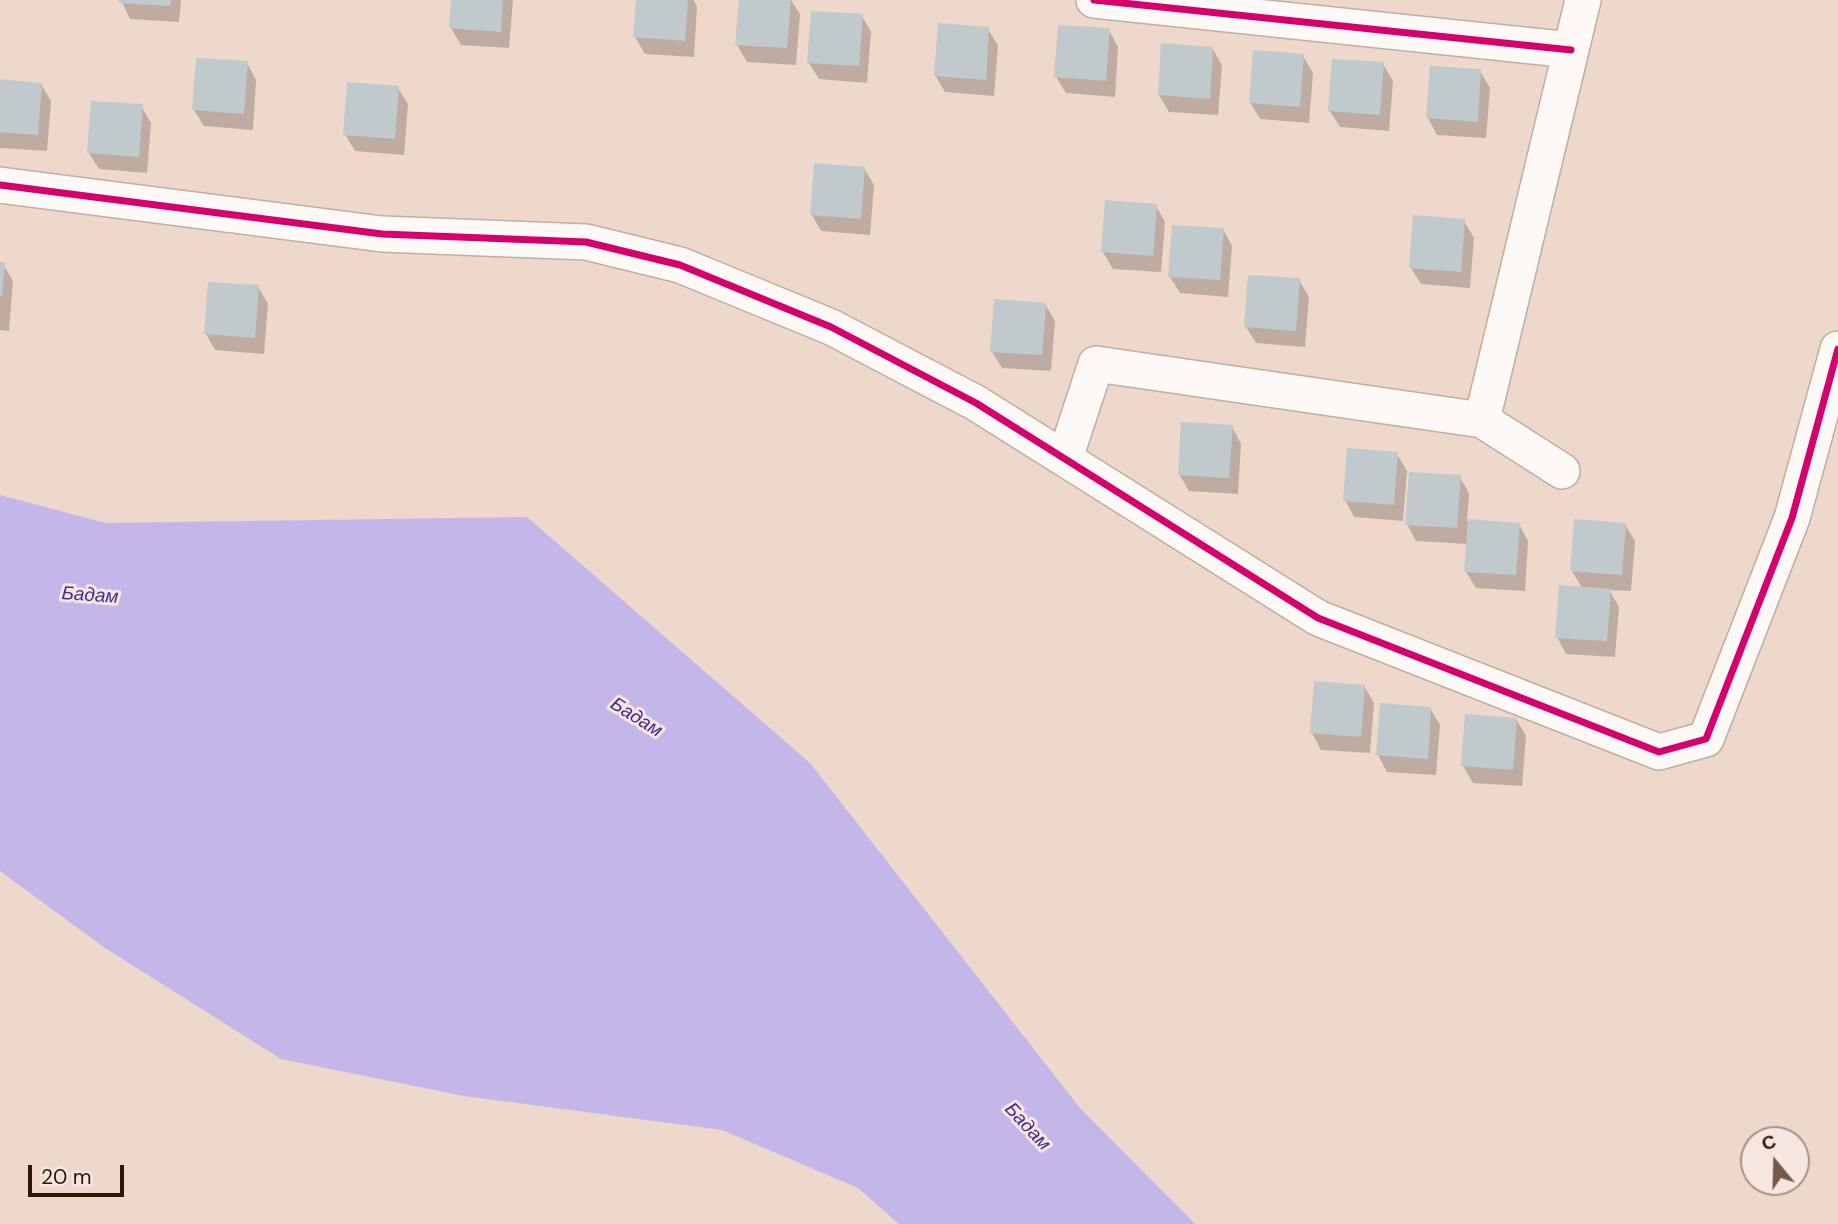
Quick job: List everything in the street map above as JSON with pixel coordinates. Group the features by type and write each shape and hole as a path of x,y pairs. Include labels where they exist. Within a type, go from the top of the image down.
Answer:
{"street":[{"path":"1094,0 1571,50"},
{"path":"1482,420 1583,0"},
{"path":"0,186 382,234 586,242 680,265 831,327 976,402 1318,618 1659,752 1706,739 1791,518 1838,349"},
{"path":"1065,458 1096,364 1482,420 1562,471"}],"water":[{"name":"Бадам","path":"0,495 105,523 527,517 810,763 1080,1108 1195,1224 899,1224 858,1188 722,1130 464,1096 281,1059 105,948 0,871"}],"building":[{"path":"119,0 171,0 171,6 119,3"},
{"path":"451,0 503,0 501,32 449,28"},
{"path":"636,0 688,0 685,41 633,37"},
{"path":"739,0 791,0 787,48 735,45"},
{"path":"811,11 863,14 859,66 807,63"},
{"path":"938,23 989,27 986,80 934,76"},
{"path":"1058,25 1110,28 1106,81 1054,77"},
{"path":"1161,43 1213,47 1210,99 1158,95"},
{"path":"1253,50 1304,54 1300,107 1249,103"},
{"path":"196,58 248,61 244,114 192,110"},
{"path":"1332,59 1384,62 1380,115 1328,111"},
{"path":"1430,66 1481,69 1478,122 1426,118"},
{"path":"0,79 42,83 38,135 0,132"},
{"path":"347,82 399,86 395,139 343,135"},
{"path":"91,101 143,104 139,157 87,153"},
{"path":"814,163 865,167 861,219 810,215"},
{"path":"1105,200 1157,204 1153,256 1101,252"},
{"path":"1413,215 1465,219 1461,272 1409,268"},
{"path":"1172,225 1224,228 1220,280 1168,277"},
{"path":"0,262 5,262 2,296 0,296"},
{"path":"1248,275 1300,278 1296,331 1244,327"},
{"path":"208,282 259,285 255,338 204,334"},
{"path":"994,299 1046,303 1042,355 990,352"},
{"path":"1181,422 1233,425 1229,478 1178,475"},
{"path":"1347,448 1398,452 1394,505 1343,501"},
{"path":"1409,472 1461,475 1457,528 1405,525"},
{"path":"1468,519 1520,523 1516,575 1464,572"},
{"path":"1574,519 1626,523 1622,575 1570,571"},
{"path":"1559,585 1611,589 1607,641 1555,638"},
{"path":"1314,681 1365,685 1361,737 1310,733"},
{"path":"1380,703 1431,707 1428,759 1376,755"},
{"path":"1465,714 1517,718 1513,770 1461,766"}],"cycle path":[{"path":"1094,0 1571,50"},
{"path":"0,185 382,234 586,242 680,265 831,327 976,403 1318,618 1659,752 1706,739 1792,518 1838,349"}]}
